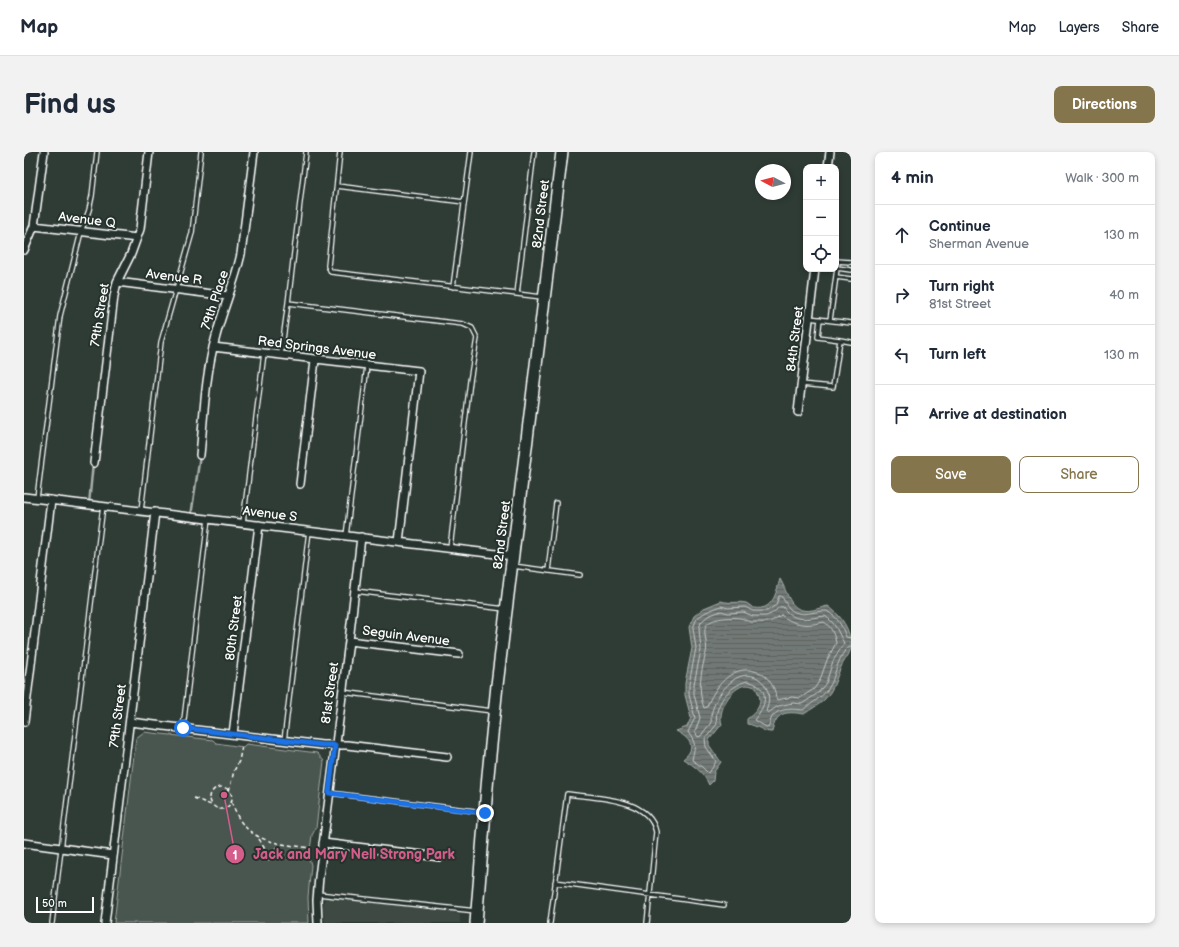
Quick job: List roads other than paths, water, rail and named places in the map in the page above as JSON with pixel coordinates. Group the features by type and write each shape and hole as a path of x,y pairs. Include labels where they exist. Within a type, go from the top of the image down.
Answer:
{"main road":[{"name":"82nd Street","path":"476,923 494,712 562,152"}],"street":[{"path":"24,250 34,226 44,152"},
{"name":"79th Street","path":"94,463 114,296 117,282 131,254 140,229 149,152"},
{"name":"79th Place","path":"200,455 213,348 241,254 254,152"},
{"path":"828,164 830,152"},
{"name":"Avenue Q","path":"34,226 137,238"},
{"name":"84th Street","path":"798,412 816,272"},
{"name":"Avenue R","path":"117,282 228,296"},
{"name":"Red Springs Avenue","path":"213,348 419,371 399,542"},
{"path":"300,484 314,360"},
{"name":"Avenue S","path":"24,497 450,548 513,561"},
{"path":"24,722 51,500"},
{"name":"79th Street","path":"105,923 155,512"},
{"name":"80th Street","path":"233,734 259,525"},
{"name":"81st Street","path":"318,923 318,894 323,843 361,538"},
{"name":"Seguin Avenue","path":"349,641 459,654"},
{"path":"130,722 322,745 347,745 448,757"},
{"path":"24,843 113,855"},
{"path":"323,843 440,857"}],"lane":[{"path":"37,498 60,316 81,232 89,210 97,152"},
{"path":"141,511 161,342 192,233 201,152"},
{"path":"280,355 288,304 306,152"},
{"path":"340,152 328,266 331,272 544,298"},
{"path":"453,287 471,152"},
{"path":"517,294 534,152"},
{"path":"337,186 464,202"},
{"path":"839,261 851,262"},
{"path":"839,268 851,270"},
{"path":"830,320 837,272"},
{"path":"836,277 851,279"},
{"path":"288,304 463,324 472,328 475,332 477,338 470,381 450,548"},
{"path":"809,318 851,323"},
{"path":"820,319 818,337 851,342"},
{"path":"801,384 833,387 840,340"},
{"path":"243,523 264,353"},
{"path":"346,536 367,366"},
{"path":"548,571 556,503"},
{"path":"52,923 103,506"},
{"path":"183,728 208,519"},
{"path":"284,740 309,531"},
{"path":"513,561 548,571 580,575"},
{"path":"355,591 507,609"},
{"path":"342,692 494,712"},
{"path":"329,793 485,813"},
{"path":"550,923 567,794 638,807 644,811 655,825 656,832 647,923"},
{"path":"555,882 724,905"},
{"path":"318,894 478,912"}],"water":[{"path":"780,579 794,606 799,609 813,610 828,606 841,618 851,641 850,650 832,688 824,700 804,714 782,714 776,720 772,732 747,724 747,719 758,708 760,701 755,687 746,685 735,690 723,706 721,719 722,724 709,740 709,745 721,762 714,772 713,781 709,785 699,770 683,759 690,751 690,743 685,737 676,731 687,727 691,718 685,695 685,683 692,648 689,627 694,616 704,608 721,601 746,603 754,608 766,607 773,600"}],"waterway":[{"path":"191,516 200,456"},
{"path":"89,504 93,463"}],"place":[{"name":"Jack and Mary Nell Strong Park","path":"224,795"}]}
